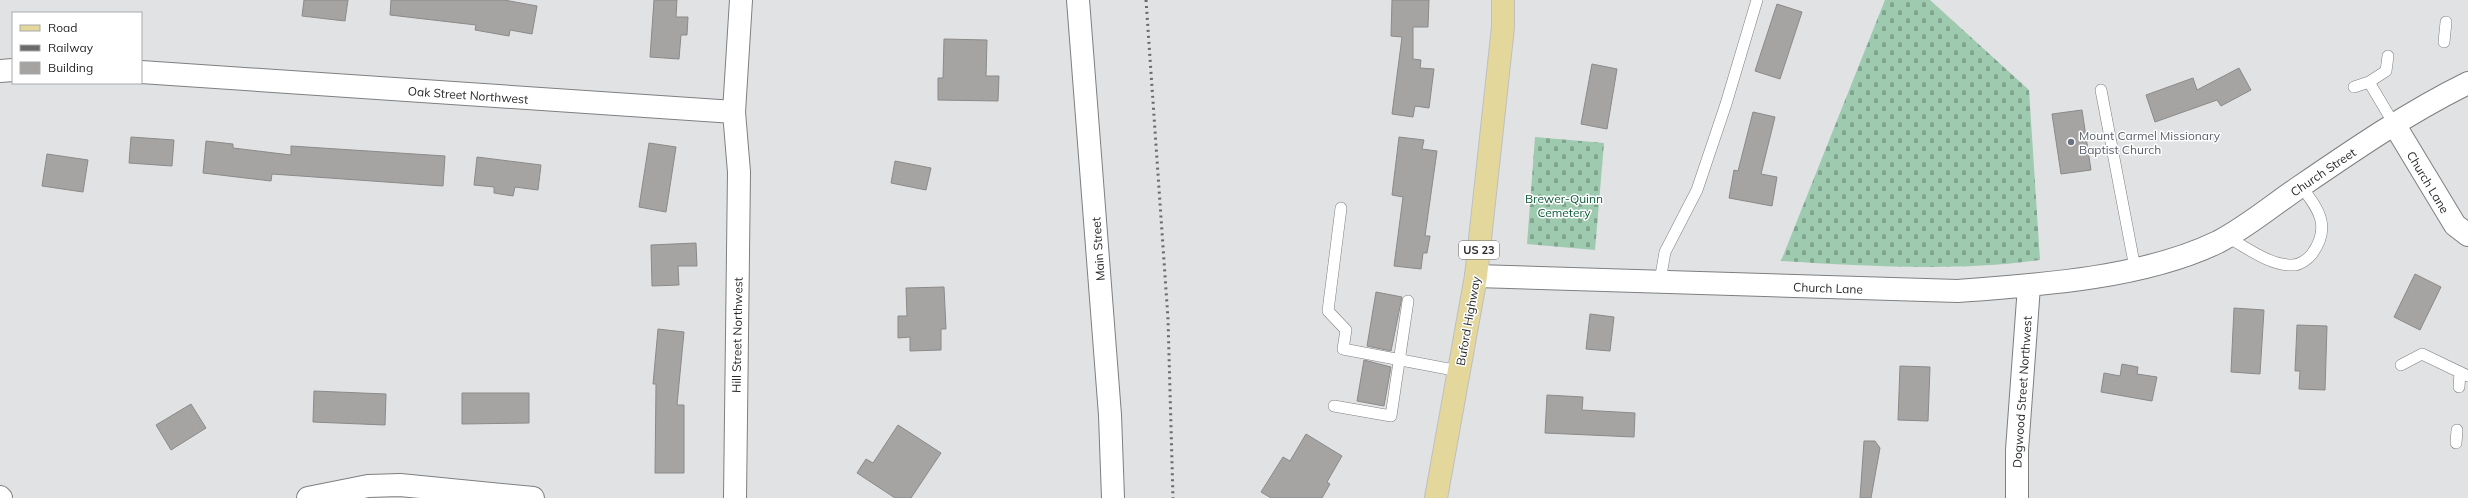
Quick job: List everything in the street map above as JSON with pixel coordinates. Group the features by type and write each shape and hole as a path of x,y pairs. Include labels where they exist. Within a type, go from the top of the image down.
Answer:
{"main road":[{"name":"Buford Highway","path":"1436,498 1476,276 1503,27 1503,0"}],"street":[{"path":"734,112 741,0"},
{"name":"Main Street","path":"1078,0 1110,415 1113,498"},
{"path":"0,71 12,70"},
{"name":"Oak Street Northwest","path":"142,72 734,112"},
{"name":"Church Street","path":"2176,258 2227,237 2394,124 2430,101 2468,83"},
{"name":"Hill Street Northwest","path":"734,112 740,172 735,498"},
{"name":"Church Lane","path":"2394,124 2455,225 2468,235"},
{"name":"Church Lane","path":"1476,276 1950,291 2029,286 2135,268 2176,258"},
{"name":"Dogwood Street Northwest","path":"2017,498 2017,450 2029,286"},
{"path":"308,498 368,486 400,485 533,498"}],"lane":[{"path":"1660,281 1665,252 1697,190 1726,104 1757,0"},
{"path":"2444,42 2446,22"},
{"path":"2354,87 2369,82 2386,71 2388,56"},
{"path":"2369,82 2394,124"},
{"path":"2101,90 2135,268"},
{"path":"2227,237 2275,263 2293,266 2308,259 2318,246 2323,230 2319,211 2301,186"},
{"path":"1341,208 1328,311 1346,330 1343,349 1459,371"},
{"path":"1334,406 1391,416 1408,301"},
{"path":"2401,364 2422,354 2464,374 2459,388"},
{"path":"2456,443 2457,430"}],"green space":[{"path":"1885,0 1930,0 2029,90 2040,260 2008,264 1943,267 1879,266 1781,261"},
{"name":"Brewer-Quinn Cemetery","path":"1535,137 1604,143 1595,250 1527,244"}],"building":[{"path":"304,0 348,0 345,21 302,16"},
{"path":"391,0 504,0 537,6 532,34 510,30 509,36 475,30 476,25 390,15"},
{"path":"654,0 677,0 676,17 688,17 687,35 681,35 679,59 650,57"},
{"path":"1392,0 1429,0 1428,27 1413,27 1413,59 1421,60 1420,68 1434,69 1429,108 1415,106 1413,117 1392,114 1402,37 1391,36"},
{"path":"1777,4 1802,12 1780,79 1755,71"},
{"path":"944,39 987,40 986,76 999,76 998,101 938,100 938,78 943,78"},
{"path":"1592,64 1617,69 1607,129 1581,124"},
{"path":"2239,68 2251,90 2221,106 2217,100 2155,122 2146,95 2193,78 2197,90"},
{"name":"Mount Carmel Missionary Baptist Church","path":"2082,110 2091,170 2061,174 2052,114"},
{"path":"1753,112 1775,117 1761,174 1777,177 1772,206 1729,198 1734,170 1738,171"},
{"path":"131,137 174,140 172,166 129,163"},
{"path":"1399,137 1424,140 1422,149 1437,151 1425,236 1430,236 1427,253 1423,253 1421,269 1394,266 1403,197 1392,195"},
{"path":"206,141 233,144 233,148 291,155 291,146 445,156 443,186 272,174 271,181 203,173"},
{"path":"649,143 676,147 666,212 639,207"},
{"path":"47,154 88,160 83,192 42,186"},
{"path":"477,157 541,165 538,190 515,187 513,196 494,193 494,187 474,185"},
{"path":"895,161 931,168 926,190 891,183"},
{"path":"696,243 697,266 678,266 679,285 652,286 651,245"},
{"path":"2415,274 2441,287 2420,330 2394,317"},
{"path":"944,287 946,329 941,329 941,350 910,351 910,337 898,338 898,316 907,316 906,288"},
{"path":"1376,292 1402,297 1391,351 1367,346"},
{"path":"2234,308 2264,310 2260,374 2231,372"},
{"path":"1590,314 1614,317 1610,351 1586,349"},
{"path":"2297,325 2327,326 2325,390 2299,389 2300,371 2295,371"},
{"path":"658,329 684,332 677,405 684,405 684,473 655,473 656,384 653,384"},
{"path":"1364,360 1391,367 1384,406 1357,401"},
{"path":"2122,364 2138,367 2137,374 2157,377 2152,401 2101,392 2104,373 2120,376"},
{"path":"1900,366 1930,367 1928,421 1898,420"},
{"path":"314,391 386,394 385,425 313,422"},
{"path":"462,393 529,393 529,423 462,424"},
{"path":"1547,395 1583,397 1582,410 1635,413 1634,437 1545,433"},
{"path":"191,404 206,428 171,450 156,425"},
{"path":"898,425 941,453 911,498 895,498 857,473 866,459 873,463"},
{"path":"1306,434 1342,456 1327,482 1330,484 1322,498 1271,498 1261,492 1283,457 1290,461"},
{"path":"1864,441 1875,441 1880,448 1871,498 1860,498"}],"railway":[{"path":"1146,0 1168,319 1173,498"}],"place":[{"name":"Mount Carmel Missionary Baptist Church","path":"2071,142"}]}
